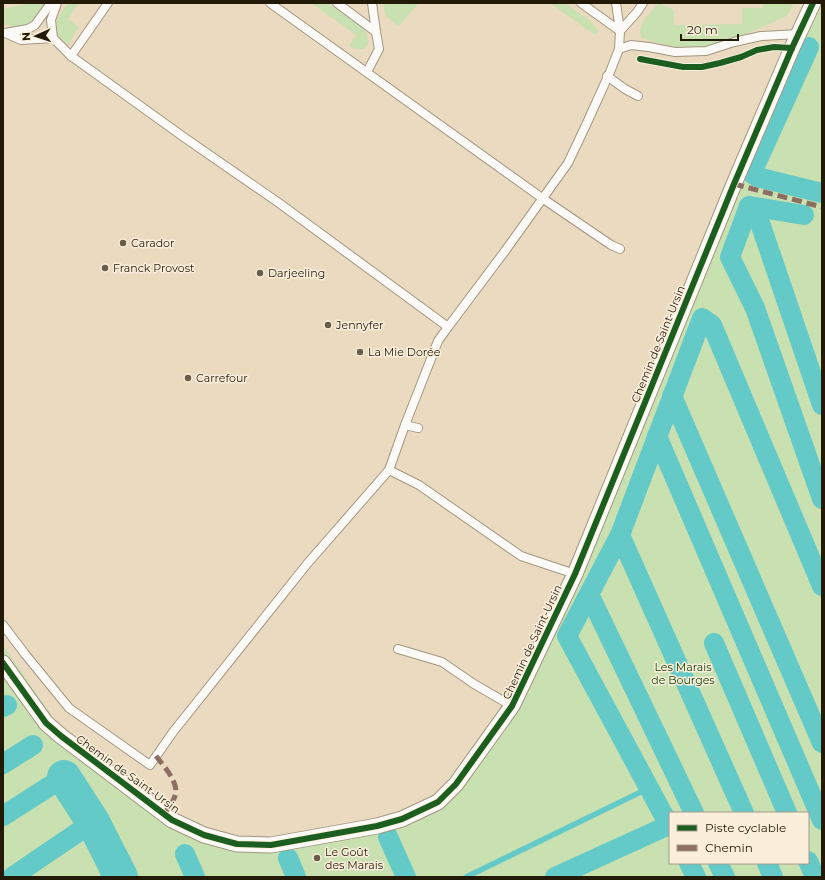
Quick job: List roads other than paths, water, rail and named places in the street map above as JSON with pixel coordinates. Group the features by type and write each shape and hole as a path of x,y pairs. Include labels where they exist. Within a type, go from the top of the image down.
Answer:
{"street":[{"name":"Chemin de Saint-Ursin","path":"3,663 46,723 61,736 172,820 204,835 237,844 271,845 377,826 402,819 438,802 456,784 512,706 575,574 734,184 813,3"}],"lane":[{"path":"4,32 28,29 36,25 51,3"},
{"path":"57,3 51,20 53,38 71,56 279,203 448,327"},
{"path":"71,56 108,3"},
{"path":"270,3 542,198 611,245 620,249"},
{"path":"337,3 376,32"},
{"path":"367,72 379,49 372,3"},
{"path":"581,3 620,31"},
{"path":"3,625 69,708 150,764 173,732 307,564 389,470 438,341 505,251 568,162 586,125 618,49 620,31 616,3"},
{"path":"620,31 643,3"},
{"path":"4,32 21,40 53,38"},
{"path":"618,49 631,45 675,52 706,51 760,36 799,34"},
{"path":"607,76 638,96"},
{"path":"405,425 418,428"},
{"path":"389,470 419,485 521,556 575,574"},
{"path":"398,649 442,662 474,684 512,706"}],"waterway":[{"path":"809,47 755,166 753,174 757,177 822,193"},
{"path":"749,206 804,215"},
{"path":"822,405 757,214 749,206 730,257 755,308 822,499"},
{"path":"669,825 567,636 620,535 702,318 712,325 822,586"},
{"path":"672,396 822,743"},
{"path":"657,436 822,820"},
{"path":"620,535 744,812"},
{"path":"589,594 694,812"},
{"path":"714,643 787,812"},
{"path":"3,707 7,705"},
{"path":"3,764 33,745"},
{"path":"3,816 64,777"},
{"path":"64,777 93,822 121,877"},
{"path":"466,877 649,788"},
{"path":"12,877 93,822"},
{"path":"555,877 669,825"},
{"path":"388,837 406,877"},
{"path":"185,854 195,877"},
{"path":"288,858 296,877"},
{"path":"809,863 815,877"},
{"path":"690,864 696,877"},
{"path":"718,864 725,877"},
{"path":"767,864 773,877"},
{"path":"110,877 118,871"}],"place":[{"name":"Carador","path":"123,243"},
{"name":"Franck Provost","path":"105,268"},
{"name":"Darjeeling","path":"260,273"},
{"name":"Jennyfer","path":"328,325"},
{"name":"La Mie Dorée","path":"360,352"},
{"name":"Carrefour","path":"188,378"},
{"name":"Le Goût des Marais","path":"317,858"}],"park label":[{"name":"Les Marais de Bourges","path":"683,673"}]}
